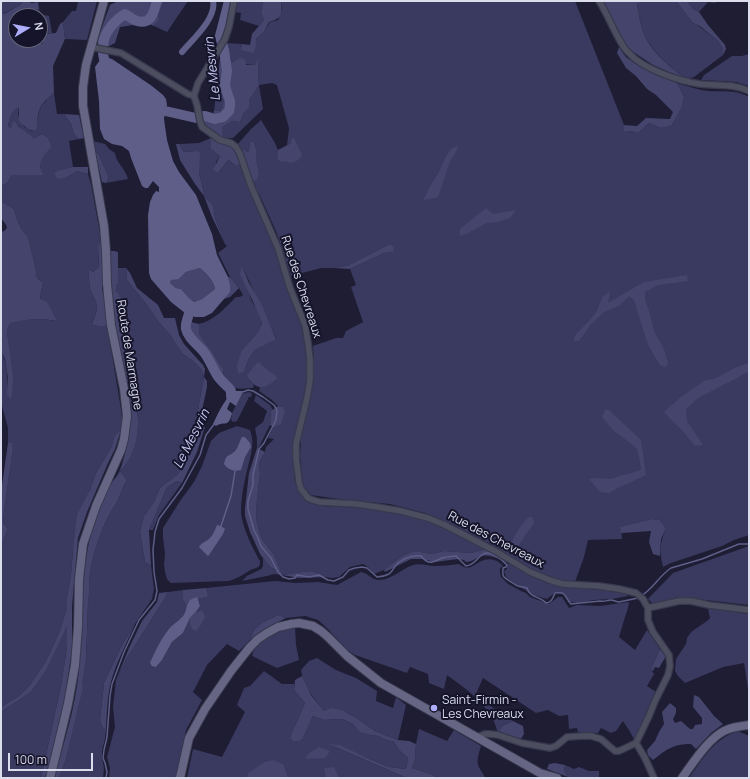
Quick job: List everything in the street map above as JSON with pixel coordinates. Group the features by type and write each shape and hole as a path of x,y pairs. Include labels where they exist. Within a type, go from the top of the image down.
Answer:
{"main road":[{"name":"Route de Marmagne","path":"50,778 68,704 74,666 77,634 78,579 83,544 96,506 121,450 127,416 124,389 111,325 104,226 83,106 83,87 86,65 94,48 104,1"},
{"path":"180,778 189,738 205,709 231,671 258,639 278,627 290,624 313,626 328,637 346,656 381,683 540,772 557,778"},
{"path":"682,778 716,735 732,727 749,725"}],"street":[{"path":"94,48 121,53 188,94 194,96 198,83 225,39 234,1"},
{"path":"599,1 627,52 636,60 666,75 682,80 701,84 734,86 749,91"},
{"name":"Rue des Chevreaux","path":"194,96 202,127 220,140 231,143 236,147 240,154 250,186 278,248 290,288 305,325 310,359 310,380 296,444 296,458 301,489 308,498 320,502 357,504 377,507 428,518 445,525 497,552 530,572 563,584 599,586 636,593 643,599 648,608"},
{"path":"478,737 485,734 490,734 522,743 550,748 556,746 567,737 592,736 601,739 615,751 619,751 636,743 668,675 670,666 669,655 653,632 648,620 648,608 679,601 691,601 749,610"},
{"path":"636,743 654,778"}],"shaded area":[{"path":"1,1 23,1 20,5 14,8 8,8 8,11 3,14 1,13"},
{"path":"23,1 29,1 31,3 38,2 39,8 15,8"},
{"path":"78,1 97,1 87,40 65,39 63,22 72,11 76,11"},
{"path":"118,1 164,1 158,11 159,20 154,26 146,23 120,27 115,43 107,47 98,45 97,41 110,5"},
{"path":"164,1 188,1 167,32 154,26 159,20 158,11"},
{"path":"236,1 263,1 261,13 264,20 259,26 240,20 241,13 235,12"},
{"path":"263,1 281,1 281,15 277,19 269,22 264,32 256,39 254,53 241,50 242,44 250,45 252,34 264,20 261,13"},
{"path":"281,1 575,1 624,125 624,132 632,131 638,133 649,123 661,128 671,126 684,97 677,83 700,90 729,91 744,94 749,97 749,535 663,567 661,547 662,538 666,528 660,520 652,519 621,527 622,539 588,540 584,557 575,582 563,581 549,578 490,544 451,524 425,513 390,504 311,495 304,487 300,456 301,437 314,378 313,346 336,338 343,338 346,331 363,322 351,287 356,285 350,269 384,253 393,252 390,244 349,265 334,268 321,268 291,276 276,231 260,196 252,183 259,173 254,142 250,141 249,151 247,152 241,152 237,145 261,120 275,143 278,150 278,156 291,143 287,145 289,128 277,85 272,83 259,85 259,57 255,65 232,63 225,43 242,44 241,50 256,45 256,39 264,32 270,22 278,20 282,10"},
{"path":"603,1 642,1 637,4 647,41 662,60 687,79 653,65 629,49"},
{"path":"642,1 676,1 693,23 718,41 723,49 723,55 694,77 687,79 662,59 647,40 642,27 637,3"},
{"path":"676,1 687,1 693,9 699,12 725,45 726,49 723,55 723,49 718,41 700,26 693,23"},
{"path":"687,1 719,1 715,3 708,2 699,12 693,9"},
{"path":"8,12 8,48 48,48 48,34 56,33 60,24 63,22 65,39 53,66 54,93 40,108 36,131 28,129 19,121 19,107 10,118 8,126 11,128 13,122 15,121 19,127 34,138 42,134 46,136 51,147 43,157 41,163 43,175 12,175 7,183 1,186 1,13 4,14"},
{"path":"48,16 49,16 52,33 48,34"},
{"path":"225,43 232,63 240,58 245,60 246,65 255,65 259,56 259,85 249,100 249,107 244,113 240,122 232,121 222,127 223,138 210,131 201,118 213,116 214,111 220,111 223,108 224,101 220,96 217,86 221,49"},
{"path":"619,47 626,57 638,65 677,83 684,97 681,108 671,126 661,128 649,123 638,133 632,131 624,132 624,125 637,126 646,118 670,119 673,112 626,68 617,53"},
{"path":"749,54 749,86 736,82 701,80 704,75 732,56"},
{"path":"259,85 263,109 233,138 223,138 221,127 232,121 240,122 248,107 249,100"},
{"path":"217,86 220,96 224,101 224,108 220,111 214,111"},
{"path":"54,93 57,114 64,114 71,124 74,134 79,139 69,141 73,167 60,170 67,177 77,171 88,174 91,184 101,239 98,247 99,267 93,272 88,269 90,289 97,308 92,323 102,327 107,325 120,403 122,427 114,437 111,448 96,473 90,490 73,550 67,608 59,633 46,661 30,685 19,696 1,707 1,545 8,529 3,523 13,448 12,444 8,443 8,428 1,402 1,351 7,372 7,394 10,357 7,331 10,322 33,319 56,321 40,299 43,283 37,278 28,237 18,222 14,209 1,203 1,186 7,183 12,175 41,170 40,161 50,142 46,136 42,134 34,138 23,131 15,121 11,128 8,126 11,115 19,107 18,114 24,127 31,131 36,131 39,111 42,105"},
{"path":"64,114 79,115 84,138 79,139 74,134 71,124"},
{"path":"211,138 211,149 220,156 216,162 218,173 228,160 236,166 241,164 249,187 276,247 300,320 304,337 307,379 293,449 295,483 299,491 305,499 321,506 359,507 391,511 430,521 486,549 471,553 444,551 431,554 421,552 401,557 384,570 374,574 363,564 350,567 339,577 332,578 311,571 282,575 274,574 242,581 247,576 261,569 263,566 263,558 270,567 281,574 274,555 261,538 256,519 260,474 259,463 266,447 274,439 268,438 273,427 281,423 282,407 278,406 259,391 260,387 267,386 278,378 249,380 254,385 253,388 240,389 232,387 226,381 222,368 217,359 199,334 199,324 215,317 236,297 243,295 230,277 218,253 227,246 215,218 213,205 204,196 199,174 199,152 184,152 179,144 199,143","holes":["242,266 276,338 255,350 249,358 244,372 242,350 258,332 262,323 258,311 251,300"]},
{"path":"211,138 221,143 231,145 238,155 241,164 236,166 228,160 218,173 213,170 220,156 211,149"},
{"path":"292,138 294,138 302,155 301,157 297,161 291,163 278,160 278,150 291,143"},
{"path":"93,141 105,144 115,153 117,160 128,179 106,183 107,176 99,155 95,151"},
{"path":"250,141 254,142 256,149 259,173 257,179 252,183 241,152 244,150 247,152 249,151"},
{"path":"176,144 179,144 184,152 200,152 199,174 204,196 180,160"},
{"path":"458,146 450,161 438,197 423,200 439,172 446,156 452,148"},
{"path":"95,151 99,155 108,177 106,183 102,182"},
{"path":"72,167 88,167 88,174 77,171 67,177 58,179 54,173 60,170"},
{"path":"204,196 213,205 215,218 225,244 212,217"},
{"path":"1,202 14,209 22,230 28,237 37,278 43,283 40,299 47,302 57,321 34,319 10,323 7,331 13,378 11,399 7,394 8,378 5,359 1,351 1,232 7,228 1,217"},
{"path":"486,208 493,214 516,210 510,218 498,222 487,223 460,236 460,229"},
{"path":"101,239 103,255 102,289 105,301 107,325 102,327 92,324 97,308 90,289 88,269 93,272 99,267 98,247"},
{"path":"390,244 394,247 393,252 384,253 350,269 334,268 349,265"},
{"path":"110,251 118,252 118,284 116,285 116,291 120,296 122,303 122,326 127,346 131,354 138,426 132,454 125,466 120,471 127,480 104,525 91,566 89,581 86,660 82,683 83,687 66,759 59,778 54,778 75,697 80,652 83,584 87,550 91,533 104,497 120,470 126,451 129,430 130,405 115,318"},
{"path":"242,266 249,283 261,303 276,339 255,350 249,358 244,372 238,373 237,365 242,350 258,332 262,323 240,274"},
{"path":"118,268 126,268 127,280 171,336 183,354 201,369 204,377 195,433 188,456 178,474 160,488 154,502 144,516 140,531 145,562 151,565 154,589 152,599 121,647 104,683 100,720 102,727 106,730 102,751 104,768 103,778 59,778 66,759 86,660 89,581 91,566 104,525 127,480 120,471 128,460 134,447 138,426 131,354 124,336 121,321 122,308 116,288 116,285 118,284"},
{"path":"126,268 137,288 158,305 164,318 175,318 179,335 184,344 205,369 204,377 201,369 183,354 171,336 127,280"},
{"path":"200,268 211,280 215,289 202,299 194,302 181,289 176,288 170,283 171,279 179,279 186,272"},
{"path":"687,275 688,281 658,285 645,292 645,300 654,331 664,349 668,364 665,367 660,365 649,347 634,300 629,296 619,306 604,312 591,324 579,341 573,341 576,334 597,311 603,296 610,292 608,303 644,282"},
{"path":"228,277 230,277 239,288 230,297 224,299 229,288"},
{"path":"187,320 199,324 199,334 223,369 224,378 230,386 221,382 207,353 196,340 184,330 183,324 184,321"},
{"path":"258,362 278,378 264,387 255,385 250,381 247,375"},
{"path":"749,363 749,372 698,398 686,409 687,421 703,445 695,446 664,412 681,397 704,381 716,378 735,368"},
{"path":"204,377 207,381 207,387 201,415 205,427 197,452 182,483 177,481 167,487 149,530 151,565 145,562 140,531 144,516 154,502 160,488 178,474 188,456 195,433"},
{"path":"248,392 252,393 251,397 249,397 237,421 233,422 231,420 232,413 242,394"},
{"path":"256,395 270,405 273,410 271,411 270,425 258,449 255,428 263,422 267,411 254,401"},
{"path":"278,406 282,407 285,411 281,424 273,427 270,425 271,411"},
{"path":"605,410 609,410 641,440 646,475 609,493 600,492 589,479 610,479 641,470 637,449 614,431 602,417"},
{"path":"237,426 250,430 252,436 252,447 243,489 241,512 246,531 260,561 260,565 259,567 237,578 228,581 171,583 167,579 165,572 163,528 194,482 202,466 211,441 219,433"},
{"path":"122,427 115,449 87,512 78,538 72,606 72,650 64,703 49,769 44,778 41,778 61,686 67,647 67,626 46,671 31,692 1,712 1,707 19,696 30,685 46,661 59,633 67,608 77,515 90,490 96,473 111,448 114,437"},
{"path":"8,443 12,443 13,448 3,523 8,529 1,545 1,492"},
{"path":"257,448 265,452 259,463 260,474 256,519 261,538 274,555 282,575 270,567 260,554 250,532 245,516 249,473"},
{"path":"177,481 182,483 159,515 153,530 149,530 167,487"},
{"path":"529,517 532,517 534,521 533,525 516,550 513,549 511,544 514,537"},
{"path":"652,519 660,520 666,528 661,539 660,556 653,554 649,542 651,531 621,533 620,527"},
{"path":"749,546 749,605 679,597 653,604 648,599 673,573"},
{"path":"486,549 505,560 491,556 482,556 466,562 458,559 435,562 422,559 411,559 385,572 384,570 401,557 413,552 431,554 444,551 471,553"},
{"path":"490,559 497,561 503,566 500,568 501,577 508,584 526,593 530,597 549,604 558,597 562,597 569,608 577,605 600,606 629,602 619,637 635,650 647,630 660,649 651,669 654,674 647,686 656,692 635,741 623,721 616,731 611,733 601,728 598,733 578,732 577,728 569,729 568,715 559,716 548,710 536,713 483,678 475,696 513,721 502,726 498,733 495,723 483,705 472,694 447,675 444,689 429,683 428,674 410,667 407,673 355,655 347,650 318,620 305,616 286,618 278,615 262,623 254,630 250,640 239,651 227,644 207,665 193,692 202,700 186,730 176,778 109,778 110,768 107,757 115,727 113,707 116,680 127,658 168,592 183,590 183,599 187,608 156,667 162,660 172,642 183,633 190,618 190,624 202,610 196,612 200,606 198,599 206,597 208,593 206,588 275,581 296,583 318,582 337,585 361,572 374,579 380,580 389,578 416,564 444,566 459,564 466,568 481,561"},
{"path":"510,563 531,575 579,588 613,591 624,593 628,596 579,603 570,602 563,594 559,592 556,592 547,599 542,598 506,577 504,571"},
{"path":"311,571 326,577 299,578 282,575"},
{"path":"206,588 208,593 207,597 198,599 196,597 188,602 187,608 183,599 183,590"},
{"path":"168,592 127,658 116,680 142,621 157,602 159,593"},
{"path":"708,608 749,614 749,695 744,663 723,667 685,683 675,671 676,659 686,644 687,638 691,632 710,618"},
{"path":"202,610 205,617 196,631 192,629 190,618 196,612"},
{"path":"278,615 286,618 267,628 250,640 254,630 262,623"},
{"path":"135,624 111,682 106,730 102,727 100,720 104,683 121,647"},
{"path":"67,625 67,647 61,686 41,778 1,778 1,712 31,692 46,671"},
{"path":"295,627 299,660 277,668 252,656 255,647 263,640 279,632"},
{"path":"660,649 666,656 659,668 655,667 653,671 651,669"},
{"path":"317,658 336,670 356,678 377,691 376,701 393,708 396,697 406,705 398,740 375,731 344,711 324,711 307,687 301,670 309,661"},
{"path":"264,671 282,684 294,684 294,690 305,703 290,737 303,738 313,716 324,720 342,719 353,724 361,732 394,742 399,750 408,758 406,769 389,767 330,745 407,778 187,778 193,749 222,757 245,712 237,705 244,688 250,686"},
{"path":"302,676 311,695 324,711 332,708 344,711 375,731 398,740 409,741 416,744 415,760 412,768 431,774 437,778 407,778 328,744 340,745 389,767 406,769 408,758 399,750 394,742 378,736 360,732 353,724 342,719 324,720 313,716 303,738 299,741 293,741 290,737 305,703 294,690 295,680"},
{"path":"694,695 699,697 714,716 723,724 711,733 696,749 691,744 675,746 666,750 653,760 648,755 647,750 655,741 664,724 662,712 670,703 676,708 676,713 673,719 675,723 681,721 690,729 693,729 695,725 702,724 702,718 693,707"},
{"path":"513,721 523,726 524,734 521,739 498,733 502,726"},
{"path":"419,729 447,741 454,730 481,746 478,763 485,778 437,778 431,774 412,768 415,760"},
{"path":"738,731 749,736 748,778 689,778 704,756 716,744 730,734"},
{"path":"319,747 330,751 325,758 305,759 309,753"},
{"path":"273,760 283,764 288,778 246,778 249,772 265,762"},
{"path":"555,763 565,765 564,771 568,777 547,769 549,764"},
{"path":"565,765 574,769 579,767 589,771 599,771 599,778 568,777 564,771"},
{"path":"334,767 339,778 326,778 324,768"}],"water":[{"path":"103,56 112,59 152,86 166,99 167,105 164,119 167,140 173,161 196,195 212,234 217,255 228,277 230,285 230,292 212,313 204,317 195,317 185,313 171,302 151,279 149,273 148,215 150,202 156,191 159,192 159,187 153,181 148,188 142,186 129,151 122,146 112,144 104,139 100,129 99,101 95,67","holes":["200,268 211,280 215,289 202,299 194,302 181,289 176,288 170,283 171,280 179,279 186,272"]},
{"path":"231,391 243,392 236,406 230,402 227,409 232,413 228,423 219,424 216,426 213,424"},
{"path":"242,437 245,437 250,443 251,447 245,457 241,470 231,470 224,464 226,458 235,451"},
{"path":"217,525 225,529 208,556 199,547 211,537"},
{"path":"197,597 200,606 190,618 183,633 172,642 162,660 156,667 152,666 150,663 163,637 183,616 188,602"}],"waterway":[{"name":"Le Mesvrin","path":"106,67 103,45 105,36 111,27 125,14 134,20 142,22 146,21 152,16 157,1"},
{"path":"182,52 208,21 213,8 213,1"},
{"name":"Le Mesvrin","path":"161,110 196,118 205,116 215,119 223,117 229,111 230,101 225,84 227,71 220,36 229,1"},
{"name":"Le Mesvrin","path":"184,303 189,310 186,325 187,332 205,354 218,377 229,388 231,391 231,396"},
{"path":"243,392 248,390 253,391 274,405 277,410 276,420 264,443 259,449 253,475 253,485 248,501 248,509 254,530 261,546 271,558 278,572 283,577 289,579 295,578 297,575 309,577 319,575 328,580 334,581 343,577 349,570 362,567 367,568 377,577 380,577 392,572 399,562 412,557 421,556 426,561 431,562 442,558 456,556 466,566 473,563 485,553 488,553 499,558 507,565 503,568 504,577 517,586 527,588 530,593 546,603 551,601 555,593 562,593 565,595 571,604 611,600 619,602 638,598"},
{"name":"Le Mesvrin","path":"106,778 107,772 103,758 107,737 112,684 124,652 139,620 155,600 157,591 153,550 155,532 159,519 182,488 200,455 206,435 215,423"},
{"path":"221,526 231,496 235,471"},
{"path":"641,596 671,568 702,559 739,544 749,544"}],"place":[{"name":"Saint-Firmin - Les Chevreaux","path":"434,708"}]}
